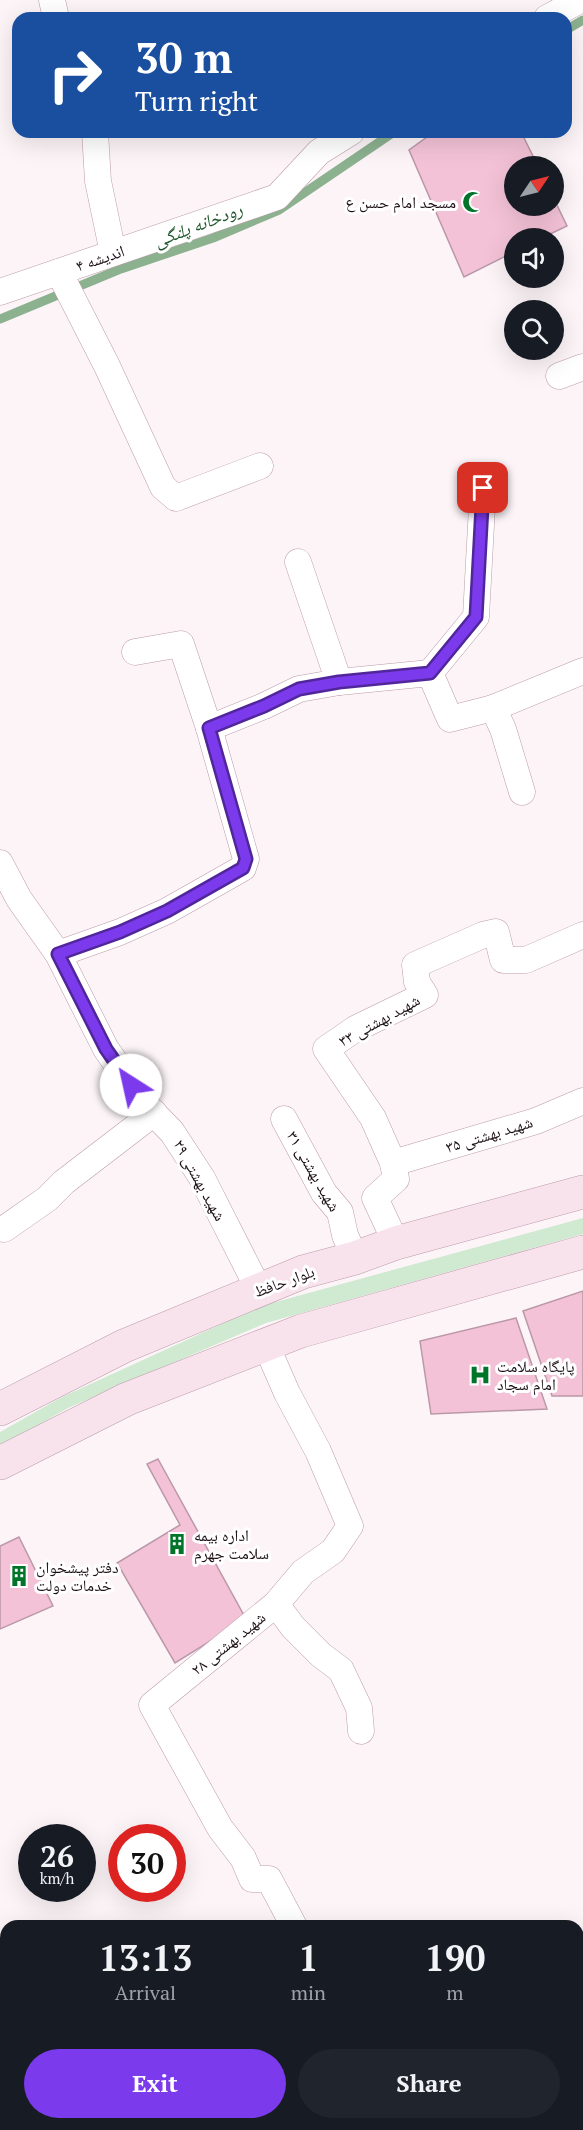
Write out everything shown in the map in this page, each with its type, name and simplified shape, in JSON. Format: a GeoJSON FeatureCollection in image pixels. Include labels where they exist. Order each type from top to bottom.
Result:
{"type":"FeatureCollection","features":[{"type":"Feature","properties":{"kind":"main road","name":"بلوار حافظ"},"geometry":{"type":"LineString","coordinates":[[0,1409],[124,1346],[303,1272],[356,1258],[396,1242],[583,1192]]}},
{"type":"Feature","properties":{"kind":"main road"},"geometry":{"type":"LineString","coordinates":[[0,1463],[127,1399],[301,1331],[583,1252]]}},
{"type":"Feature","properties":{"kind":"street"},"geometry":{"type":"LineString","coordinates":[[558,12],[580,0]]}},
{"type":"Feature","properties":{"kind":"street"},"geometry":{"type":"LineString","coordinates":[[95,138],[98,181],[113,253]]}},
{"type":"Feature","properties":{"kind":"street","name":"اندیشه ۴"},"geometry":{"type":"LineString","coordinates":[[0,292],[277,197],[319,152],[341,138]]}},
{"type":"Feature","properties":{"kind":"street"},"geometry":{"type":"LineString","coordinates":[[59,272],[107,366],[163,487],[176,498],[260,466]]}},
{"type":"Feature","properties":{"kind":"street"},"geometry":{"type":"LineString","coordinates":[[209,728],[299,689],[339,682],[430,673],[476,617],[483,488]]}},
{"type":"Feature","properties":{"kind":"street"},"geometry":{"type":"LineString","coordinates":[[298,562],[339,682]]}},
{"type":"Feature","properties":{"kind":"street"},"geometry":{"type":"LineString","coordinates":[[58,954],[120,932],[167,911],[243,868],[246,859],[209,728],[181,644],[135,652]]}},
{"type":"Feature","properties":{"kind":"street"},"geometry":{"type":"LineString","coordinates":[[430,673],[450,719],[493,708],[583,671]]}},
{"type":"Feature","properties":{"kind":"street"},"geometry":{"type":"LineString","coordinates":[[493,708],[503,729],[522,792]]}},
{"type":"Feature","properties":{"kind":"street","name":"شهید بهشتی ۲۹"},"geometry":{"type":"LineString","coordinates":[[0,863],[19,899],[58,954],[106,1049],[144,1103],[172,1132],[202,1178],[259,1290]]}},
{"type":"Feature","properties":{"kind":"street","name":"شهید بهشتی ۳۳"},"geometry":{"type":"LineString","coordinates":[[393,1163],[373,1118],[326,1049],[355,1029],[425,995],[417,982],[415,965],[483,935],[496,932],[503,960],[526,960],[583,936]]}},
{"type":"Feature","properties":{"kind":"street","name":"شهید بهشتی ۳۵"},"geometry":{"type":"LineString","coordinates":[[393,1163],[536,1121],[583,1101]]}},
{"type":"Feature","properties":{"kind":"street"},"geometry":{"type":"LineString","coordinates":[[4,1229],[47,1199],[64,1182],[154,1113]]}},
{"type":"Feature","properties":{"kind":"street","name":"شهید بهشتی ۳۱"},"geometry":{"type":"LineString","coordinates":[[284,1119],[324,1193],[340,1212],[345,1235],[356,1258]]}},
{"type":"Feature","properties":{"kind":"street"},"geometry":{"type":"LineString","coordinates":[[393,1163],[396,1179],[375,1198],[396,1242]]}},
{"type":"Feature","properties":{"kind":"street","name":"شهید بهشتی ۲۸"},"geometry":{"type":"LineString","coordinates":[[266,1345],[287,1393],[318,1451],[350,1526],[333,1551],[303,1572],[276,1604],[152,1706],[195,1779],[220,1828],[243,1858],[252,1879],[269,1879],[291,1920]]}},
{"type":"Feature","properties":{"kind":"street"},"geometry":{"type":"LineString","coordinates":[[276,1604],[293,1627],[340,1670],[359,1708],[361,1731]]}},
{"type":"Feature","properties":{"kind":"green space"},"geometry":{"type":"Polygon","coordinates":[[[583,1218],[583,1234],[266,1323],[68,1408],[0,1447],[0,1432],[62,1397],[261,1306],[583,1218]]]}},
{"type":"Feature","properties":{"kind":"building","name":"مسجد امام حسن ع"},"geometry":{"type":"Polygon","coordinates":[[[426,138],[524,138],[533,156],[504,156],[504,216],[562,216],[567,226],[563,228],[504,228],[504,257],[464,277],[409,150],[426,138]]]}},
{"type":"Feature","properties":{"kind":"building"},"geometry":{"type":"Polygon","coordinates":[[[583,1291],[583,1396],[552,1396],[523,1311],[583,1291]]]}},
{"type":"Feature","properties":{"kind":"building","name":"پایگاه سلامت امام سجاد"},"geometry":{"type":"Polygon","coordinates":[[[516,1318],[547,1409],[431,1414],[420,1341],[516,1318]]]}},
{"type":"Feature","properties":{"kind":"building","name":"اداره بیمه سلامت جهرم"},"geometry":{"type":"Polygon","coordinates":[[[158,1459],[246,1619],[175,1663],[117,1563],[180,1525],[147,1464],[158,1459]]]}},
{"type":"Feature","properties":{"kind":"building","name":"دفتر پیشخوان خدمات دولت"},"geometry":{"type":"Polygon","coordinates":[[[19,1537],[53,1606],[0,1629],[0,1546],[19,1537]]]}},
{"type":"Feature","properties":{"kind":"waterway","name":"رودخانه پلنگی"},"geometry":{"type":"LineString","coordinates":[[572,26],[583,20]]}},
{"type":"Feature","properties":{"kind":"waterway","name":"رودخانه پلنگی"},"geometry":{"type":"LineString","coordinates":[[0,319],[118,270],[213,238],[279,210],[385,138]]}},
{"type":"Feature","properties":{"kind":"place","name":"مسجد امام حسن ع"},"geometry":{"type":"Point","coordinates":[473,202]}},
{"type":"Feature","properties":{"kind":"place","name":"پایگاه سلامت امام سجاد"},"geometry":{"type":"Point","coordinates":[480,1375]}},
{"type":"Feature","properties":{"kind":"place","name":"اداره بیمه سلامت جهرم"},"geometry":{"type":"Point","coordinates":[177,1544]}},
{"type":"Feature","properties":{"kind":"place","name":"دفتر پیشخوان خدمات دولت"},"geometry":{"type":"Point","coordinates":[19,1576]}},
{"type":"Feature","properties":{"kind":"route"},"geometry":{"type":"LineString","coordinates":[[131,1085],[106,1049],[58,954],[120,932],[167,911],[243,868],[246,859],[209,728],[299,689],[339,682],[430,673],[476,617],[483,488]]}}]}
